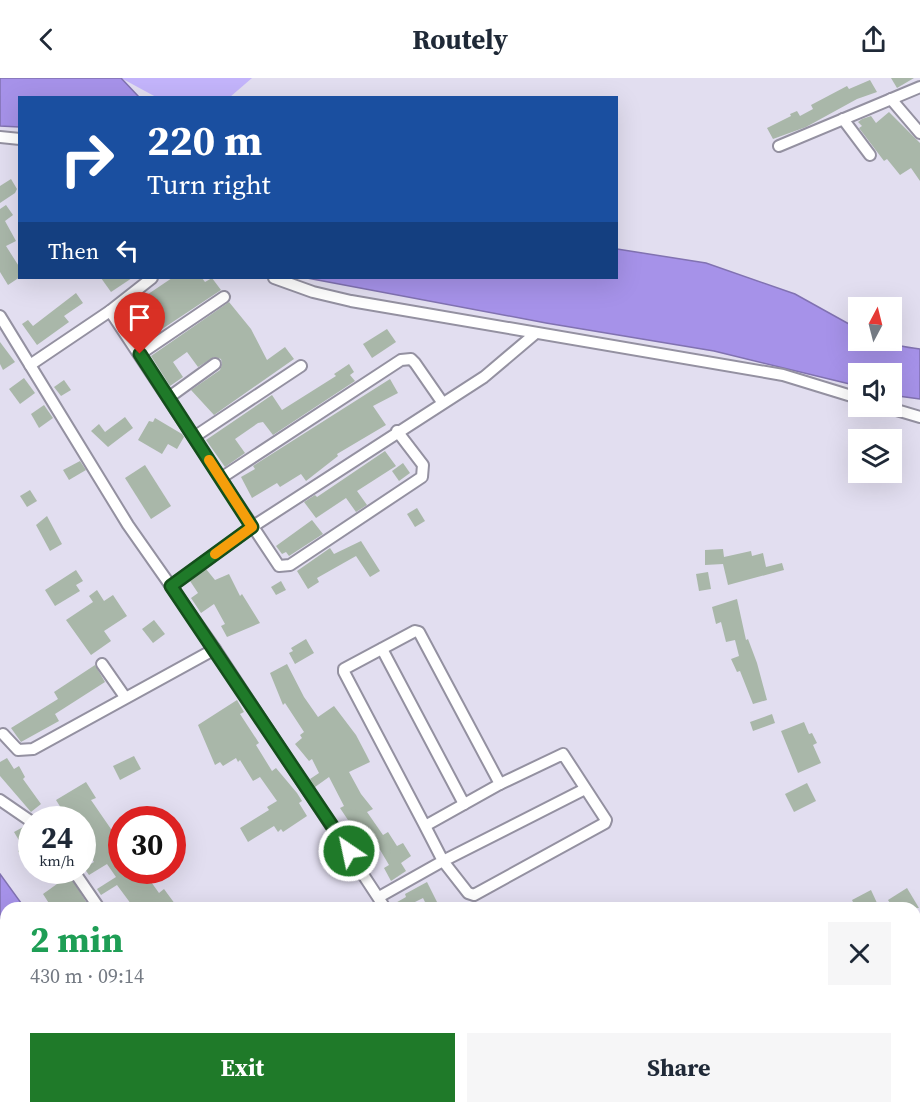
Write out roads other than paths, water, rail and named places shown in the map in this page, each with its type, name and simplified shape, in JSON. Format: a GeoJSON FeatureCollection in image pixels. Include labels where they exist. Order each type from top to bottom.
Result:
{"type":"FeatureCollection","features":[{"type":"Feature","properties":{"kind":"street"},"geometry":{"type":"LineString","coordinates":[[779,146],[920,87]]}},
{"type":"Feature","properties":{"kind":"street"},"geometry":{"type":"LineString","coordinates":[[891,99],[920,133]]}},
{"type":"Feature","properties":{"kind":"street"},"geometry":{"type":"LineString","coordinates":[[843,119],[870,155]]}},
{"type":"Feature","properties":{"kind":"street"},"geometry":{"type":"LineString","coordinates":[[0,137],[18,139]]}},
{"type":"Feature","properties":{"kind":"street"},"geometry":{"type":"LineString","coordinates":[[30,364],[110,311],[151,279]]}},
{"type":"Feature","properties":{"kind":"street"},"geometry":{"type":"LineString","coordinates":[[277,279],[313,292],[351,301],[783,375],[848,396]]}},
{"type":"Feature","properties":{"kind":"street"},"geometry":{"type":"LineString","coordinates":[[140,354],[224,297]]}},
{"type":"Feature","properties":{"kind":"street"},"geometry":{"type":"LineString","coordinates":[[110,311],[275,562],[284,567],[410,487],[424,473],[423,465],[397,431]]}},
{"type":"Feature","properties":{"kind":"street"},"geometry":{"type":"LineString","coordinates":[[2,322],[128,525],[215,649],[382,902]]}},
{"type":"Feature","properties":{"kind":"street"},"geometry":{"type":"LineString","coordinates":[[171,586],[252,527],[499,366],[536,333]]}},
{"type":"Feature","properties":{"kind":"street"},"geometry":{"type":"LineString","coordinates":[[221,478],[401,360],[411,359],[415,363],[442,402]]}},
{"type":"Feature","properties":{"kind":"street"},"geometry":{"type":"LineString","coordinates":[[168,398],[215,364]]}},
{"type":"Feature","properties":{"kind":"street"},"geometry":{"type":"LineString","coordinates":[[194,437],[301,366]]}},
{"type":"Feature","properties":{"kind":"street"},"geometry":{"type":"LineString","coordinates":[[902,412],[920,417]]}},
{"type":"Feature","properties":{"kind":"street"},"geometry":{"type":"LineString","coordinates":[[425,826],[560,754],[563,754],[605,823],[474,895],[468,893],[443,861],[344,669],[415,631],[419,632],[500,784]]}},
{"type":"Feature","properties":{"kind":"street"},"geometry":{"type":"LineString","coordinates":[[3,734],[18,750],[33,749],[215,649]]}},
{"type":"Feature","properties":{"kind":"street"},"geometry":{"type":"LineString","coordinates":[[382,649],[464,804]]}},
{"type":"Feature","properties":{"kind":"street"},"geometry":{"type":"LineString","coordinates":[[102,664],[125,697]]}},
{"type":"Feature","properties":{"kind":"street"},"geometry":{"type":"LineString","coordinates":[[379,897],[443,861],[585,789]]}},
{"type":"Feature","properties":{"kind":"street"},"geometry":{"type":"LineString","coordinates":[[0,800],[18,812]]}},
{"type":"Feature","properties":{"kind":"street"},"geometry":{"type":"LineString","coordinates":[[83,884],[95,902]]}}]}
